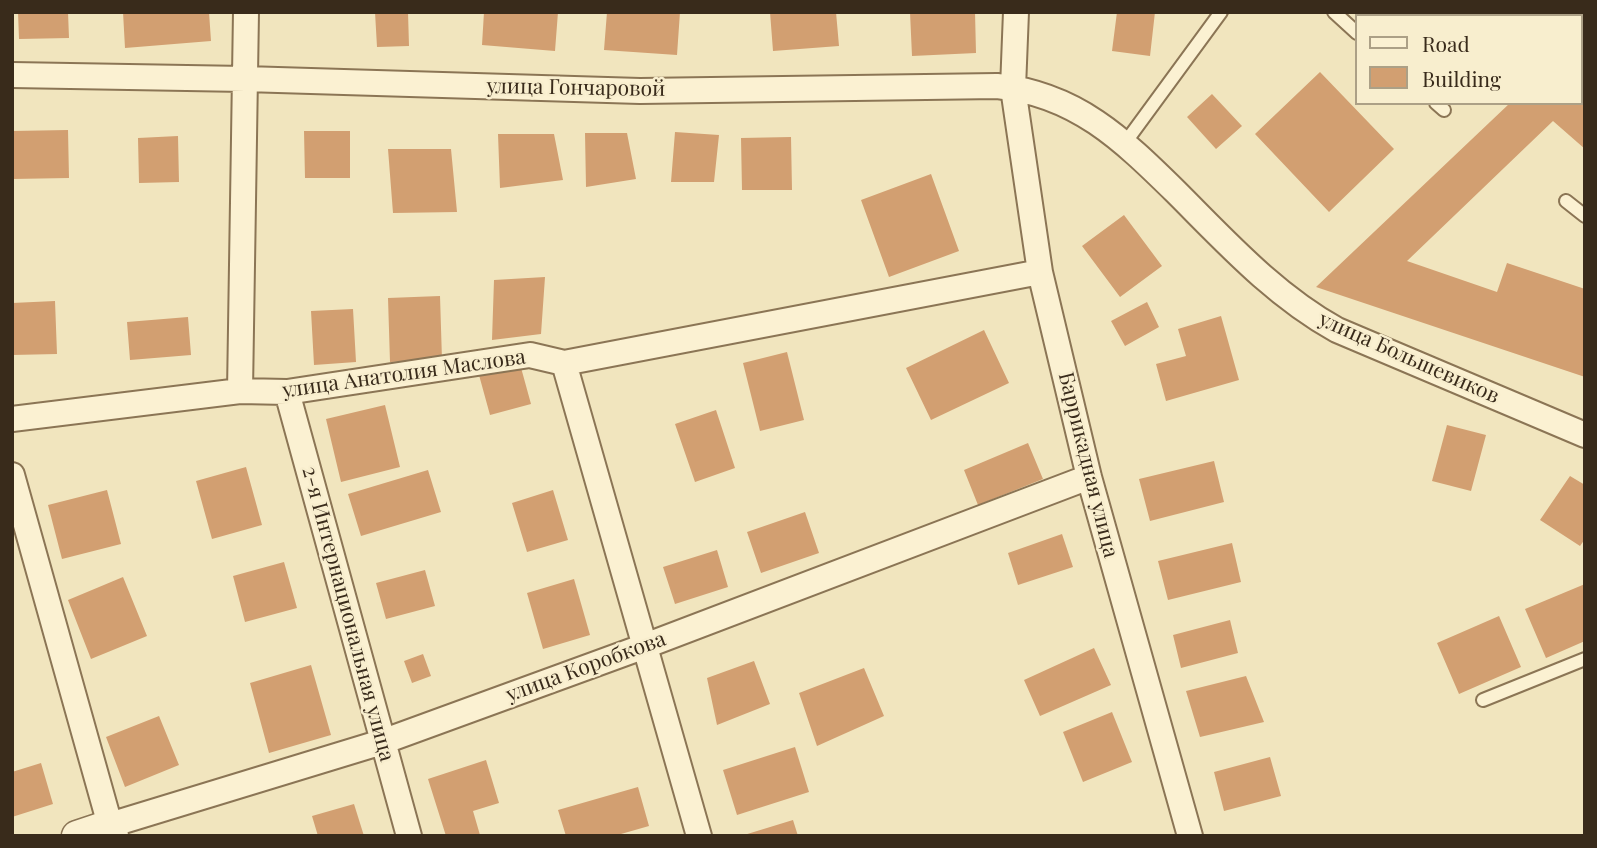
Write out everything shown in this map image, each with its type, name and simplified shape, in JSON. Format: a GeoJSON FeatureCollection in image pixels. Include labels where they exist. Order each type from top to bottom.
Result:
{"type":"FeatureCollection","features":[{"type":"Feature","properties":{"kind":"street"},"geometry":{"type":"LineString","coordinates":[[240,391],[246,12]]}},
{"type":"Feature","properties":{"kind":"street","name":"Баррикадная улица"},"geometry":{"type":"LineString","coordinates":[[1016,12],[1013,88],[1041,272],[1088,477],[1189,836]]}},
{"type":"Feature","properties":{"kind":"street","name":"улица Гончаровой"},"geometry":{"type":"LineString","coordinates":[[12,75],[640,91],[997,86],[1045,96],[1079,110],[1125,143]]}},
{"type":"Feature","properties":{"kind":"street","name":"улица Большевиков"},"geometry":{"type":"LineString","coordinates":[[1125,143],[1263,278],[1309,313],[1337,330],[1585,435]]}},
{"type":"Feature","properties":{"kind":"street","name":"улица Анатолия Маслова"},"geometry":{"type":"LineString","coordinates":[[12,419],[240,391],[287,392],[530,355],[564,363],[1041,272]]}},
{"type":"Feature","properties":{"kind":"street"},"geometry":{"type":"LineString","coordinates":[[564,363],[699,836]]}},
{"type":"Feature","properties":{"kind":"street","name":"2-я Интернациональная улица"},"geometry":{"type":"LineString","coordinates":[[287,392],[409,836]]}},
{"type":"Feature","properties":{"kind":"street"},"geometry":{"type":"LineString","coordinates":[[12,475],[112,830]]}},
{"type":"Feature","properties":{"kind":"street","name":"улица Коробкова"},"geometry":{"type":"LineString","coordinates":[[77,836],[112,830],[382,741],[645,646],[1088,477]]}},
{"type":"Feature","properties":{"kind":"lane"},"geometry":{"type":"LineString","coordinates":[[1125,143],[1221,12]]}},
{"type":"Feature","properties":{"kind":"lane"},"geometry":{"type":"LineString","coordinates":[[1334,12],[1356,32]]}},
{"type":"Feature","properties":{"kind":"lane"},"geometry":{"type":"LineString","coordinates":[[1566,201],[1585,216]]}},
{"type":"Feature","properties":{"kind":"lane"},"geometry":{"type":"LineString","coordinates":[[1483,700],[1585,659]]}},
{"type":"Feature","properties":{"kind":"building"},"geometry":{"type":"Polygon","coordinates":[[[18,12],[68,12],[69,38],[19,39],[18,12]]]}},
{"type":"Feature","properties":{"kind":"building"},"geometry":{"type":"Polygon","coordinates":[[[123,12],[209,12],[211,41],[125,48],[123,12]]]}},
{"type":"Feature","properties":{"kind":"building"},"geometry":{"type":"Polygon","coordinates":[[[375,12],[408,12],[409,46],[377,47],[375,12]]]}},
{"type":"Feature","properties":{"kind":"building"},"geometry":{"type":"Polygon","coordinates":[[[484,12],[558,12],[555,51],[482,45],[484,12]]]}},
{"type":"Feature","properties":{"kind":"building"},"geometry":{"type":"Polygon","coordinates":[[[607,12],[680,12],[677,55],[604,50],[607,12]]]}},
{"type":"Feature","properties":{"kind":"building"},"geometry":{"type":"Polygon","coordinates":[[[770,12],[836,12],[839,46],[773,51],[770,12]]]}},
{"type":"Feature","properties":{"kind":"building"},"geometry":{"type":"Polygon","coordinates":[[[910,12],[975,12],[976,53],[912,56],[910,12]]]}},
{"type":"Feature","properties":{"kind":"building"},"geometry":{"type":"Polygon","coordinates":[[[1117,12],[1155,12],[1150,56],[1112,51],[1117,12]]]}},
{"type":"Feature","properties":{"kind":"building"},"geometry":{"type":"Polygon","coordinates":[[[1360,12],[1476,12],[1474,14],[1360,12]]]}},
{"type":"Feature","properties":{"kind":"building"},"geometry":{"type":"Polygon","coordinates":[[[1585,22],[1585,149],[1553,121],[1407,261],[1497,292],[1507,263],[1585,289],[1585,377],[1316,287],[1508,105],[1583,105],[1585,22]]]}},
{"type":"Feature","properties":{"kind":"building"},"geometry":{"type":"Polygon","coordinates":[[[1320,72],[1394,149],[1329,212],[1255,134],[1320,72]]]}},
{"type":"Feature","properties":{"kind":"building"},"geometry":{"type":"Polygon","coordinates":[[[1212,94],[1242,126],[1216,149],[1187,117],[1212,94]]]}},
{"type":"Feature","properties":{"kind":"building"},"geometry":{"type":"Polygon","coordinates":[[[68,130],[69,178],[12,179],[12,131],[68,130]]]}},
{"type":"Feature","properties":{"kind":"building"},"geometry":{"type":"Polygon","coordinates":[[[304,131],[350,131],[350,178],[305,178],[304,131]]]}},
{"type":"Feature","properties":{"kind":"building"},"geometry":{"type":"Polygon","coordinates":[[[675,132],[719,135],[714,182],[671,182],[675,132]]]}},
{"type":"Feature","properties":{"kind":"building"},"geometry":{"type":"Polygon","coordinates":[[[585,133],[627,133],[636,179],[586,187],[585,133]]]}},
{"type":"Feature","properties":{"kind":"building"},"geometry":{"type":"Polygon","coordinates":[[[498,134],[554,134],[563,180],[500,188],[498,134]]]}},
{"type":"Feature","properties":{"kind":"building"},"geometry":{"type":"Polygon","coordinates":[[[178,136],[179,182],[139,183],[138,138],[178,136]]]}},
{"type":"Feature","properties":{"kind":"building"},"geometry":{"type":"Polygon","coordinates":[[[791,137],[792,190],[742,190],[741,138],[791,137]]]}},
{"type":"Feature","properties":{"kind":"building"},"geometry":{"type":"Polygon","coordinates":[[[388,149],[451,149],[457,212],[393,213],[388,149]]]}},
{"type":"Feature","properties":{"kind":"building"},"geometry":{"type":"Polygon","coordinates":[[[931,174],[959,251],[889,277],[861,200],[931,174]]]}},
{"type":"Feature","properties":{"kind":"building"},"geometry":{"type":"Polygon","coordinates":[[[1124,215],[1162,266],[1120,297],[1082,246],[1124,215]]]}},
{"type":"Feature","properties":{"kind":"building"},"geometry":{"type":"Polygon","coordinates":[[[545,277],[541,334],[492,340],[494,280],[545,277]]]}},
{"type":"Feature","properties":{"kind":"building"},"geometry":{"type":"Polygon","coordinates":[[[440,296],[442,360],[390,362],[388,298],[440,296]]]}},
{"type":"Feature","properties":{"kind":"building"},"geometry":{"type":"Polygon","coordinates":[[[55,301],[57,354],[12,355],[12,303],[55,301]]]}},
{"type":"Feature","properties":{"kind":"building"},"geometry":{"type":"Polygon","coordinates":[[[1147,302],[1159,327],[1125,346],[1111,321],[1147,302]]]}},
{"type":"Feature","properties":{"kind":"building"},"geometry":{"type":"Polygon","coordinates":[[[353,309],[356,362],[314,365],[311,311],[353,309]]]}},
{"type":"Feature","properties":{"kind":"building"},"geometry":{"type":"Polygon","coordinates":[[[1221,316],[1239,380],[1166,401],[1156,364],[1186,356],[1178,329],[1221,316]]]}},
{"type":"Feature","properties":{"kind":"building"},"geometry":{"type":"Polygon","coordinates":[[[188,317],[191,355],[130,360],[127,322],[188,317]]]}},
{"type":"Feature","properties":{"kind":"building"},"geometry":{"type":"Polygon","coordinates":[[[984,330],[1009,383],[931,420],[906,368],[984,330]]]}},
{"type":"Feature","properties":{"kind":"building"},"geometry":{"type":"Polygon","coordinates":[[[787,352],[804,420],[760,431],[743,363],[787,352]]]}},
{"type":"Feature","properties":{"kind":"building"},"geometry":{"type":"Polygon","coordinates":[[[520,364],[531,404],[490,415],[479,375],[520,364]]]}},
{"type":"Feature","properties":{"kind":"building"},"geometry":{"type":"Polygon","coordinates":[[[385,405],[400,467],[341,482],[326,419],[385,405]]]}},
{"type":"Feature","properties":{"kind":"building"},"geometry":{"type":"Polygon","coordinates":[[[716,410],[735,468],[695,482],[675,424],[716,410]]]}},
{"type":"Feature","properties":{"kind":"building"},"geometry":{"type":"Polygon","coordinates":[[[1447,425],[1486,435],[1471,491],[1432,481],[1447,425]]]}},
{"type":"Feature","properties":{"kind":"building"},"geometry":{"type":"Polygon","coordinates":[[[1028,443],[1043,479],[978,505],[964,470],[1028,443]]]}},
{"type":"Feature","properties":{"kind":"building"},"geometry":{"type":"Polygon","coordinates":[[[1214,461],[1224,502],[1150,521],[1139,479],[1214,461]]]}},
{"type":"Feature","properties":{"kind":"building"},"geometry":{"type":"Polygon","coordinates":[[[246,467],[262,525],[212,539],[196,481],[246,467]]]}},
{"type":"Feature","properties":{"kind":"building"},"geometry":{"type":"Polygon","coordinates":[[[428,470],[441,512],[361,536],[348,494],[428,470]]]}},
{"type":"Feature","properties":{"kind":"building"},"geometry":{"type":"Polygon","coordinates":[[[1570,476],[1585,485],[1585,539],[1580,546],[1540,520],[1570,476]]]}},
{"type":"Feature","properties":{"kind":"building"},"geometry":{"type":"Polygon","coordinates":[[[107,490],[121,544],[62,559],[48,505],[107,490]]]}},
{"type":"Feature","properties":{"kind":"building"},"geometry":{"type":"Polygon","coordinates":[[[553,490],[568,540],[527,552],[512,503],[553,490]]]}},
{"type":"Feature","properties":{"kind":"building"},"geometry":{"type":"Polygon","coordinates":[[[805,512],[819,553],[761,573],[747,532],[805,512]]]}},
{"type":"Feature","properties":{"kind":"building"},"geometry":{"type":"Polygon","coordinates":[[[1062,534],[1073,567],[1018,585],[1008,553],[1062,534]]]}},
{"type":"Feature","properties":{"kind":"building"},"geometry":{"type":"Polygon","coordinates":[[[1232,543],[1241,582],[1168,600],[1158,561],[1232,543]]]}},
{"type":"Feature","properties":{"kind":"building"},"geometry":{"type":"Polygon","coordinates":[[[717,550],[728,587],[675,604],[663,567],[717,550]]]}},
{"type":"Feature","properties":{"kind":"building"},"geometry":{"type":"Polygon","coordinates":[[[284,562],[297,608],[245,622],[233,576],[284,562]]]}},
{"type":"Feature","properties":{"kind":"building"},"geometry":{"type":"Polygon","coordinates":[[[425,570],[435,606],[386,619],[376,583],[425,570]]]}},
{"type":"Feature","properties":{"kind":"building"},"geometry":{"type":"Polygon","coordinates":[[[123,577],[147,636],[91,659],[68,600],[123,577]]]}},
{"type":"Feature","properties":{"kind":"building"},"geometry":{"type":"Polygon","coordinates":[[[574,579],[590,635],[543,649],[527,593],[574,579]]]}},
{"type":"Feature","properties":{"kind":"building"},"geometry":{"type":"Polygon","coordinates":[[[1585,584],[1585,641],[1546,658],[1525,609],[1585,584]]]}},
{"type":"Feature","properties":{"kind":"building"},"geometry":{"type":"Polygon","coordinates":[[[1499,616],[1521,667],[1459,694],[1437,643],[1499,616]]]}},
{"type":"Feature","properties":{"kind":"building"},"geometry":{"type":"Polygon","coordinates":[[[1230,620],[1238,653],[1181,668],[1173,635],[1230,620]]]}},
{"type":"Feature","properties":{"kind":"building"},"geometry":{"type":"Polygon","coordinates":[[[1094,648],[1111,685],[1040,716],[1024,680],[1094,648]]]}},
{"type":"Feature","properties":{"kind":"building"},"geometry":{"type":"Polygon","coordinates":[[[423,654],[431,676],[412,683],[404,661],[423,654]]]}},
{"type":"Feature","properties":{"kind":"building"},"geometry":{"type":"Polygon","coordinates":[[[754,661],[770,704],[717,725],[707,678],[754,661]]]}},
{"type":"Feature","properties":{"kind":"building"},"geometry":{"type":"Polygon","coordinates":[[[311,665],[331,735],[269,753],[250,683],[311,665]]]}},
{"type":"Feature","properties":{"kind":"building"},"geometry":{"type":"Polygon","coordinates":[[[864,668],[884,716],[817,746],[799,693],[864,668]]]}},
{"type":"Feature","properties":{"kind":"building"},"geometry":{"type":"Polygon","coordinates":[[[1246,676],[1264,722],[1200,737],[1186,691],[1246,676]]]}},
{"type":"Feature","properties":{"kind":"building"},"geometry":{"type":"Polygon","coordinates":[[[1112,712],[1132,762],[1083,782],[1063,732],[1112,712]]]}},
{"type":"Feature","properties":{"kind":"building"},"geometry":{"type":"Polygon","coordinates":[[[159,716],[179,765],[125,787],[106,737],[159,716]]]}},
{"type":"Feature","properties":{"kind":"building"},"geometry":{"type":"Polygon","coordinates":[[[795,747],[809,792],[737,815],[723,770],[795,747]]]}},
{"type":"Feature","properties":{"kind":"building"},"geometry":{"type":"Polygon","coordinates":[[[1270,757],[1281,796],[1224,811],[1214,772],[1270,757]]]}},
{"type":"Feature","properties":{"kind":"building"},"geometry":{"type":"Polygon","coordinates":[[[486,760],[499,803],[473,811],[480,835],[446,836],[428,779],[486,760]]]}},
{"type":"Feature","properties":{"kind":"building"},"geometry":{"type":"Polygon","coordinates":[[[41,763],[53,804],[12,817],[12,772],[41,763]]]}},
{"type":"Feature","properties":{"kind":"building"},"geometry":{"type":"Polygon","coordinates":[[[638,787],[649,826],[614,836],[566,836],[558,810],[638,787]]]}},
{"type":"Feature","properties":{"kind":"building"},"geometry":{"type":"Polygon","coordinates":[[[354,804],[364,836],[318,836],[312,816],[354,804]]]}},
{"type":"Feature","properties":{"kind":"building"},"geometry":{"type":"Polygon","coordinates":[[[793,820],[798,836],[744,836],[744,835],[793,820]]]}}]}
